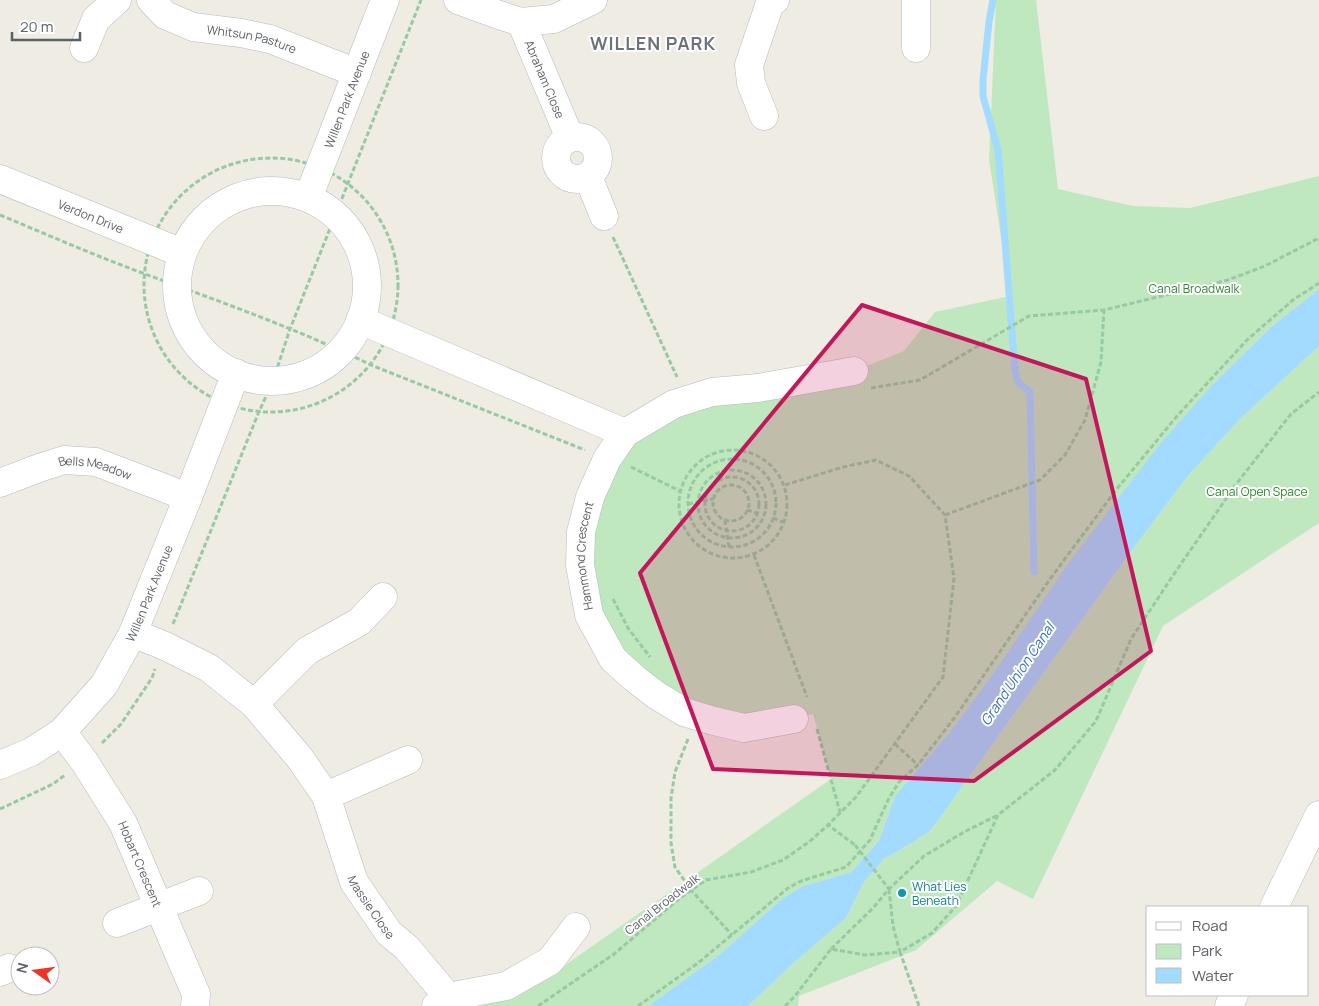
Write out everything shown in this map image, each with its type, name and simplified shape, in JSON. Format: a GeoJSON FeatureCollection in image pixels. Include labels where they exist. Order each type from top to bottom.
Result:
{"type":"FeatureCollection","features":[{"type":"Feature","properties":{"kind":"street"},"geometry":{"type":"LineString","coordinates":[[84,48],[96,18],[117,0]]}},
{"type":"Feature","properties":{"kind":"street","name":"Whitsun Pasture"},"geometry":{"type":"LineString","coordinates":[[151,0],[165,15],[193,27],[270,39],[356,73]]}},
{"type":"Feature","properties":{"kind":"street","name":"Willen Park Avenue"},"geometry":{"type":"LineString","coordinates":[[308,198],[386,0]]}},
{"type":"Feature","properties":{"kind":"street","name":"Abraham Close"},"geometry":{"type":"LineString","coordinates":[[458,0],[521,22],[554,18],[594,0]]}},
{"type":"Feature","properties":{"kind":"street"},"geometry":{"type":"LineString","coordinates":[[916,0],[916,48]]}},
{"type":"Feature","properties":{"kind":"street"},"geometry":{"type":"LineString","coordinates":[[764,116],[751,83],[749,65],[769,1]]}},
{"type":"Feature","properties":{"kind":"street","name":"Abraham Close"},"geometry":{"type":"LineString","coordinates":[[521,22],[570,138],[559,146],[556,160],[558,167],[568,177],[574,179],[588,176],[604,216]]}},
{"type":"Feature","properties":{"kind":"street","name":"Verdon Drive"},"geometry":{"type":"LineString","coordinates":[[0,179],[182,253]]}},
{"type":"Feature","properties":{"kind":"street"},"geometry":{"type":"LineString","coordinates":[[264,191],[294,193],[308,198],[319,203],[338,217],[350,232],[359,249],[365,267],[367,286],[360,320],[351,338],[341,351],[330,361],[312,371],[293,378],[273,381],[251,378],[236,373],[222,367],[207,355],[194,340],[185,324],[179,305],[177,286],[182,253],[199,225],[210,214],[235,198],[249,193],[264,191]]}},
{"type":"Feature","properties":{"kind":"street"},"geometry":{"type":"LineString","coordinates":[[360,320],[625,432]]}},
{"type":"Feature","properties":{"kind":"street","name":"Willen Park Avenue"},"geometry":{"type":"LineString","coordinates":[[0,765],[31,752],[62,732],[104,685],[133,633],[236,373]]}},
{"type":"Feature","properties":{"kind":"street","name":"Hammond Crescent"},"geometry":{"type":"LineString","coordinates":[[807,716],[744,728],[684,712],[656,695],[634,678],[613,659],[589,615],[580,565],[581,532],[590,497],[607,459],[625,432],[674,404],[712,392],[858,381]]}},
{"type":"Feature","properties":{"kind":"street","name":"Bells Meadow"},"geometry":{"type":"LineString","coordinates":[[0,483],[64,460],[96,462],[188,497]]}},
{"type":"Feature","properties":{"kind":"street"},"geometry":{"type":"LineString","coordinates":[[254,704],[307,651],[359,622],[383,597]]}},
{"type":"Feature","properties":{"kind":"street","name":"Massie Close"},"geometry":{"type":"LineString","coordinates":[[133,633],[165,646],[209,668],[254,704],[299,757],[326,796],[354,882],[389,933],[407,948],[442,1002],[506,986],[550,961],[576,927]]}},
{"type":"Feature","properties":{"kind":"street","name":"Hobart Crescent"},"geometry":{"type":"LineString","coordinates":[[62,732],[84,761],[123,823],[196,994],[195,1006]]}},
{"type":"Feature","properties":{"kind":"street"},"geometry":{"type":"LineString","coordinates":[[326,796],[408,760]]}},
{"type":"Feature","properties":{"kind":"street"},"geometry":{"type":"LineString","coordinates":[[1274,906],[1319,815]]}},
{"type":"Feature","properties":{"kind":"street"},"geometry":{"type":"LineString","coordinates":[[117,923],[199,891]]}},
{"type":"Feature","properties":{"kind":"path"},"geometry":{"type":"LineString","coordinates":[[270,156],[294,158],[320,167],[349,182],[366,198],[379,218],[390,243],[397,272],[395,310],[389,332],[371,365],[349,387],[322,401],[292,409],[258,414],[224,406],[205,397],[172,368],[147,318],[143,273],[152,241],[168,213],[183,194],[202,179],[223,167],[246,159],[270,156]]}},
{"type":"Feature","properties":{"kind":"path"},"geometry":{"type":"LineString","coordinates":[[0,215],[341,351],[371,365],[607,459],[622,463],[680,491]]}},
{"type":"Feature","properties":{"kind":"path"},"geometry":{"type":"LineString","coordinates":[[604,216],[687,400]]}},
{"type":"Feature","properties":{"kind":"path"},"geometry":{"type":"LineString","coordinates":[[858,381],[920,380],[1029,316],[1104,310],[1228,280],[1265,266],[1319,238]]}},
{"type":"Feature","properties":{"kind":"path"},"geometry":{"type":"LineString","coordinates":[[638,1006],[698,963],[788,888],[801,881],[846,867],[870,840],[888,800],[899,782],[918,765],[984,676],[1050,579],[1116,490],[1177,416],[1247,340],[1293,300],[1319,283]]}},
{"type":"Feature","properties":{"kind":"path"},"geometry":{"type":"LineString","coordinates":[[785,484],[843,467],[876,460],[909,476],[945,515],[1040,480],[1065,455],[1084,420],[1100,362],[1104,310]]}},
{"type":"Feature","properties":{"kind":"path"},"geometry":{"type":"LineString","coordinates":[[785,1006],[795,996],[831,949],[924,856],[964,832],[998,815],[1055,770],[1096,721],[1131,639],[1237,483],[1291,414],[1319,392]]}},
{"type":"Feature","properties":{"kind":"path"},"geometry":{"type":"LineString","coordinates":[[731,449],[751,453],[770,464],[785,484],[787,503],[784,522],[771,544],[754,555],[736,559],[713,555],[695,544],[684,529],[678,507],[680,491],[695,465],[710,454],[731,449]]}},
{"type":"Feature","properties":{"kind":"path"},"geometry":{"type":"LineString","coordinates":[[728,459],[743,461],[757,467],[768,478],[774,491],[776,506],[773,518],[763,534],[751,542],[737,547],[729,547],[710,541],[700,533],[692,522],[688,504],[689,494],[694,482],[702,471],[713,463],[728,459]]}},
{"type":"Feature","properties":{"kind":"path"},"geometry":{"type":"LineString","coordinates":[[695,465],[702,471]]}},
{"type":"Feature","properties":{"kind":"path"},"geometry":{"type":"LineString","coordinates":[[732,469],[743,471],[753,476],[761,484],[766,494],[767,505],[759,526],[750,533],[740,537],[728,538],[717,535],[708,528],[701,518],[698,507],[699,502],[703,485],[711,476],[721,471],[732,469]]}},
{"type":"Feature","properties":{"kind":"path"},"geometry":{"type":"LineString","coordinates":[[729,477],[747,481],[758,495],[759,504],[757,513],[745,527],[727,530],[713,522],[708,515],[706,502],[709,491],[714,484],[721,479],[729,477]]}},
{"type":"Feature","properties":{"kind":"path"},"geometry":{"type":"LineString","coordinates":[[736,486],[745,493],[749,504],[747,510],[739,519],[734,521],[725,520],[715,511],[713,499],[715,494],[719,490],[736,486]]}},
{"type":"Feature","properties":{"kind":"path"},"geometry":{"type":"LineString","coordinates":[[688,504],[706,502],[713,499]]}},
{"type":"Feature","properties":{"kind":"path"},"geometry":{"type":"LineString","coordinates":[[747,510],[757,513]]}},
{"type":"Feature","properties":{"kind":"path","name":"Canal Broadwalk"},"geometry":{"type":"LineString","coordinates":[[538,1006],[614,954],[691,890],[706,880],[751,872],[783,860],[809,842],[856,797],[943,677],[954,578],[945,515]]}},
{"type":"Feature","properties":{"kind":"path"},"geometry":{"type":"LineString","coordinates":[[773,518],[784,522]]}},
{"type":"Feature","properties":{"kind":"path"},"geometry":{"type":"LineString","coordinates":[[725,520],[729,547]]}},
{"type":"Feature","properties":{"kind":"path"},"geometry":{"type":"LineString","coordinates":[[754,555],[840,813]]}},
{"type":"Feature","properties":{"kind":"path"},"geometry":{"type":"LineString","coordinates":[[611,592],[628,628],[655,661]]}},
{"type":"Feature","properties":{"kind":"path"},"geometry":{"type":"LineString","coordinates":[[695,716],[686,746],[675,772],[671,798],[671,843],[675,867],[691,890],[732,935]]}},
{"type":"Feature","properties":{"kind":"path"},"geometry":{"type":"LineString","coordinates":[[894,744],[918,765]]}},
{"type":"Feature","properties":{"kind":"path"},"geometry":{"type":"LineString","coordinates":[[831,949],[865,955],[900,952],[932,933],[956,906],[998,815]]}},
{"type":"Feature","properties":{"kind":"path"},"geometry":{"type":"LineString","coordinates":[[828,825],[855,845],[889,889],[893,926],[919,1006]]}},
{"type":"Feature","properties":{"kind":"highlighted area"},"geometry":{"type":"Polygon","coordinates":[[[862,305],[1086,379],[1151,651],[974,781],[713,769],[640,573],[862,305]]]}},
{"type":"Feature","properties":{"kind":"green space"},"geometry":{"type":"Polygon","coordinates":[[[996,0],[1036,0],[1058,189],[1133,206],[1190,208],[1319,176],[1319,289],[1271,327],[1213,384],[950,732],[895,796],[879,841],[851,872],[801,887],[782,899],[719,955],[648,1006],[436,1006],[561,968],[831,779],[813,714],[744,728],[634,678],[580,565],[607,459],[674,404],[854,371],[904,351],[935,312],[1010,296],[989,159],[996,0]]]}},
{"type":"Feature","properties":{"kind":"green space","name":"Canal Open Space"},"geometry":{"type":"Polygon","coordinates":[[[1319,346],[1319,523],[1163,626],[1033,899],[997,881],[916,950],[799,996],[798,1006],[748,1006],[789,967],[846,918],[864,882],[884,859],[931,830],[1124,561],[1186,478],[1240,419],[1319,346]]]}},
{"type":"Feature","properties":{"kind":"water","name":"Grand Union Canal"},"geometry":{"type":"Polygon","coordinates":[[[1319,289],[1319,346],[1240,419],[1186,478],[1124,561],[931,830],[884,859],[864,882],[846,918],[789,967],[748,1006],[648,1006],[719,955],[782,899],[801,887],[851,872],[879,841],[895,796],[950,732],[995,671],[1070,561],[1160,444],[1213,384],[1271,327],[1319,289]]]}},
{"type":"Feature","properties":{"kind":"waterway"},"geometry":{"type":"LineString","coordinates":[[993,0],[989,22],[983,96],[998,150],[1015,371],[1018,382],[1030,392],[1034,572]]}},
{"type":"Feature","properties":{"kind":"place","name":"What Lies Beneath"},"geometry":{"type":"Point","coordinates":[902,893]}},
{"type":"Feature","properties":{"kind":"district","name":"WILLEN PARK"},"geometry":{"type":"Point","coordinates":[653,43]}}]}
